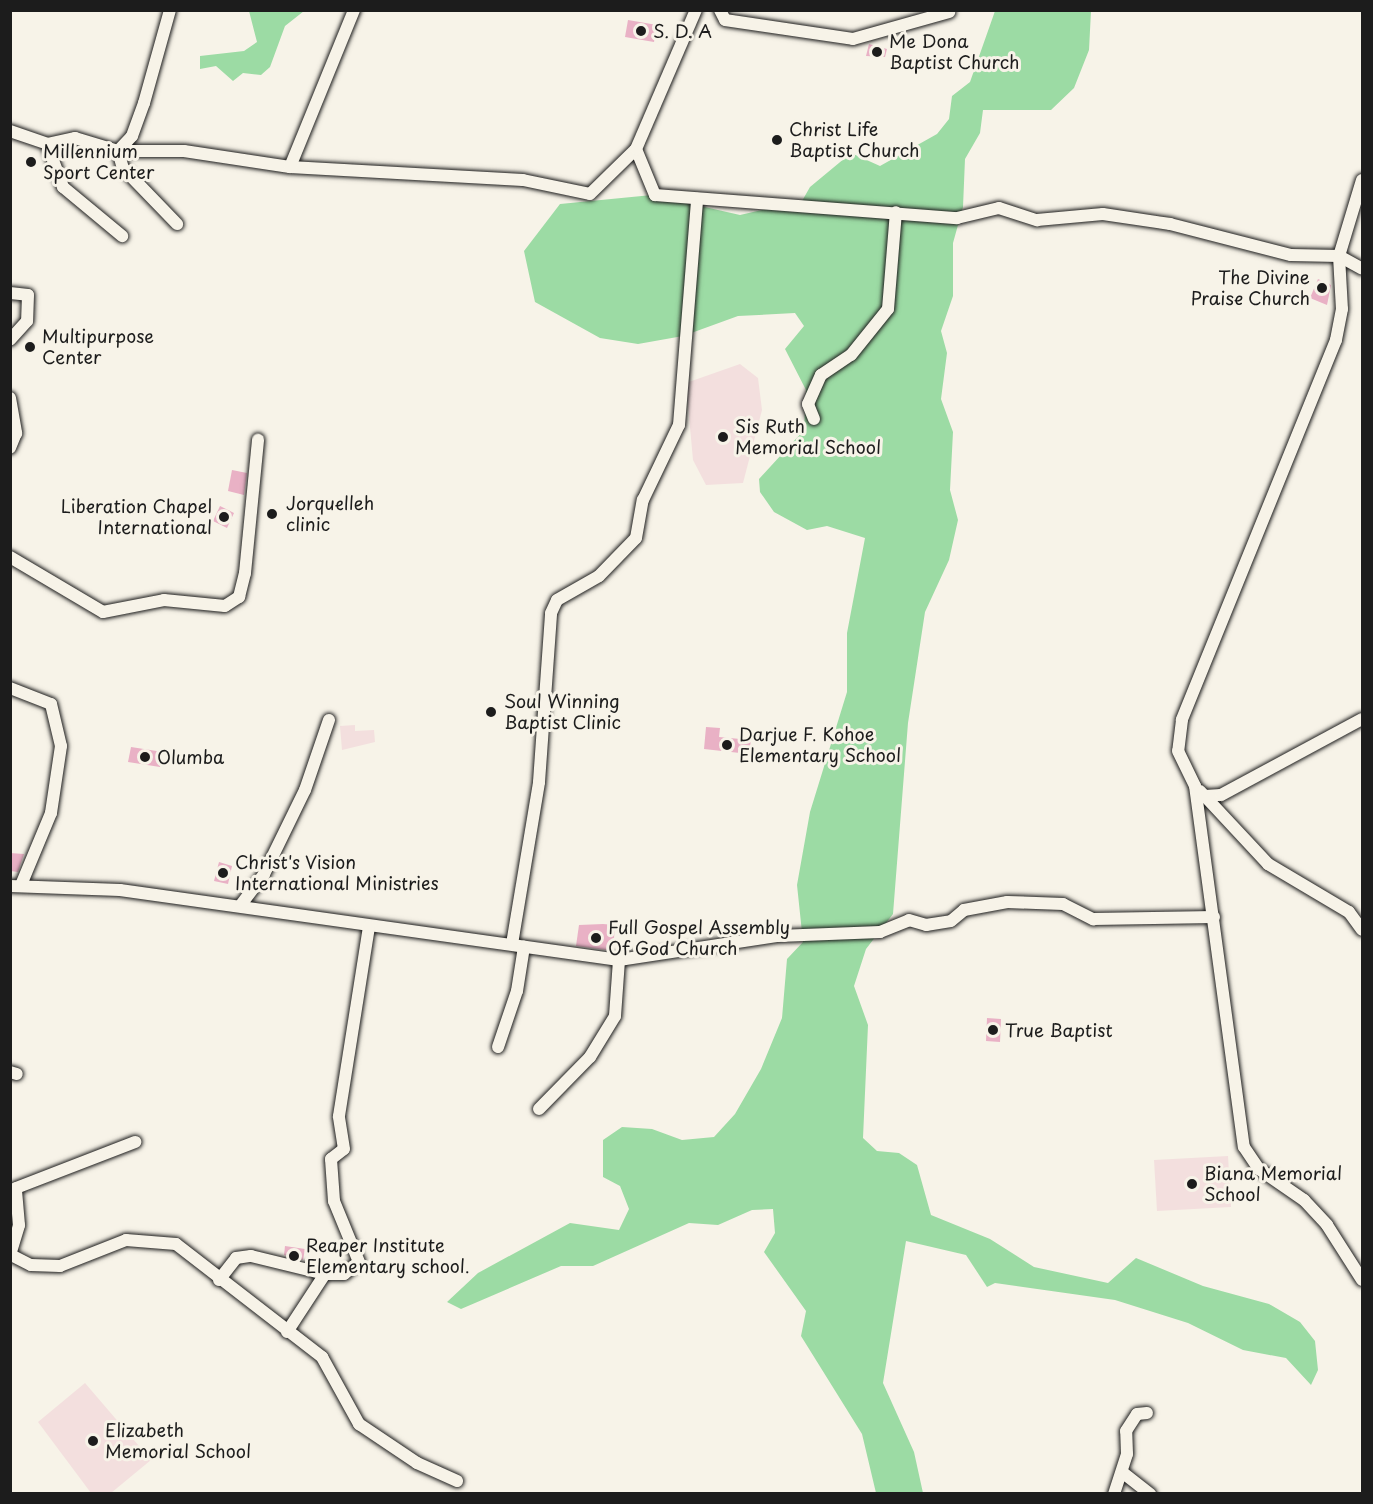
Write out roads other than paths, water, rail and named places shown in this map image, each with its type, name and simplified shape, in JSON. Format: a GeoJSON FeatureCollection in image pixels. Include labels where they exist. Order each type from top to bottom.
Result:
{"type":"FeatureCollection","features":[{"type":"Feature","properties":{"kind":"street"},"geometry":{"type":"LineString","coordinates":[[118,151],[132,136],[144,103],[170,10]]}},
{"type":"Feature","properties":{"kind":"street"},"geometry":{"type":"LineString","coordinates":[[290,167],[354,10]]}},
{"type":"Feature","properties":{"kind":"street"},"geometry":{"type":"LineString","coordinates":[[10,131],[47,144],[75,138],[118,151],[184,151],[290,167],[523,180],[590,194],[636,149],[696,10]]}},
{"type":"Feature","properties":{"kind":"street"},"geometry":{"type":"LineString","coordinates":[[720,10],[725,20],[853,39],[949,12]]}},
{"type":"Feature","properties":{"kind":"street"},"geometry":{"type":"LineString","coordinates":[[47,144],[63,187],[122,236]]}},
{"type":"Feature","properties":{"kind":"street"},"geometry":{"type":"LineString","coordinates":[[636,149],[655,195],[897,212],[957,219],[999,208],[1037,220],[1103,214],[1170,224],[1291,255],[1339,256],[1362,269]]}},
{"type":"Feature","properties":{"kind":"street"},"geometry":{"type":"LineString","coordinates":[[118,151],[123,168],[177,224]]}},
{"type":"Feature","properties":{"kind":"street"},"geometry":{"type":"LineString","coordinates":[[1362,180],[1339,256],[1342,309],[1336,340],[1182,720],[1178,751],[1195,786],[1244,1147],[1259,1169],[1304,1200],[1327,1225],[1362,1280]]}},
{"type":"Feature","properties":{"kind":"street"},"geometry":{"type":"LineString","coordinates":[[498,1047],[517,991],[518,946],[539,782],[551,613],[557,600],[599,576],[636,538],[643,500],[679,425],[697,199]]}},
{"type":"Feature","properties":{"kind":"street"},"geometry":{"type":"LineString","coordinates":[[814,419],[808,404],[816,382],[851,356],[888,309],[897,212]]}},
{"type":"Feature","properties":{"kind":"street"},"geometry":{"type":"LineString","coordinates":[[10,293],[28,295],[27,321],[10,340]]}},
{"type":"Feature","properties":{"kind":"street"},"geometry":{"type":"LineString","coordinates":[[10,398],[16,433],[10,448]]}},
{"type":"Feature","properties":{"kind":"street"},"geometry":{"type":"LineString","coordinates":[[10,557],[103,612],[164,600],[225,606],[239,597],[245,573],[258,440]]}},
{"type":"Feature","properties":{"kind":"street"},"geometry":{"type":"LineString","coordinates":[[10,688],[51,704],[62,746],[51,813],[16,885],[120,890],[619,960],[778,936],[880,932],[909,920],[943,923],[964,910],[1007,902],[1063,903],[1094,919],[1214,917]]}},
{"type":"Feature","properties":{"kind":"street"},"geometry":{"type":"LineString","coordinates":[[1195,786],[1205,796],[1221,795],[1362,719]]}},
{"type":"Feature","properties":{"kind":"street"},"geometry":{"type":"LineString","coordinates":[[240,906],[264,874],[305,790],[328,720]]}},
{"type":"Feature","properties":{"kind":"street"},"geometry":{"type":"LineString","coordinates":[[1205,796],[1204,802],[1268,864],[1349,912],[1362,930]]}},
{"type":"Feature","properties":{"kind":"street"},"geometry":{"type":"LineString","coordinates":[[219,1280],[236,1258],[251,1256],[325,1274],[344,1274],[359,1262],[334,1201],[331,1159],[344,1149],[339,1116],[369,926]]}},
{"type":"Feature","properties":{"kind":"street"},"geometry":{"type":"LineString","coordinates":[[539,1109],[590,1057],[615,1016],[619,960]]}},
{"type":"Feature","properties":{"kind":"street"},"geometry":{"type":"LineString","coordinates":[[135,1142],[16,1188],[19,1225],[11,1255],[31,1265],[60,1266],[109,1244],[151,1241],[176,1244],[335,1372],[359,1424],[417,1463],[457,1481]]}},
{"type":"Feature","properties":{"kind":"street"},"geometry":{"type":"LineString","coordinates":[[287,1332],[325,1274]]}},
{"type":"Feature","properties":{"kind":"street"},"geometry":{"type":"LineString","coordinates":[[1114,1494],[1122,1472],[1126,1431],[1137,1414],[1147,1413]]}},
{"type":"Feature","properties":{"kind":"street"},"geometry":{"type":"LineString","coordinates":[[1122,1472],[1150,1494]]}},
{"type":"Feature","properties":{"kind":"place","name":"S. D. A"},"geometry":{"type":"Point","coordinates":[641,31]}},
{"type":"Feature","properties":{"kind":"place","name":"Me Dona Baptist Church"},"geometry":{"type":"Point","coordinates":[877,52]}},
{"type":"Feature","properties":{"kind":"place","name":"Christ Life Baptist Church"},"geometry":{"type":"Point","coordinates":[777,140]}},
{"type":"Feature","properties":{"kind":"place","name":"Millennium Sport Center"},"geometry":{"type":"Point","coordinates":[31,162]}},
{"type":"Feature","properties":{"kind":"place","name":"The Divine Praise Church"},"geometry":{"type":"Point","coordinates":[1322,288]}},
{"type":"Feature","properties":{"kind":"place","name":"Multipurpose Center"},"geometry":{"type":"Point","coordinates":[30,347]}},
{"type":"Feature","properties":{"kind":"place","name":"Sis Ruth Memorial School"},"geometry":{"type":"Point","coordinates":[723,437]}},
{"type":"Feature","properties":{"kind":"place","name":"Jorquelleh clinic"},"geometry":{"type":"Point","coordinates":[272,514]}},
{"type":"Feature","properties":{"kind":"place","name":"Liberation Chapel International"},"geometry":{"type":"Point","coordinates":[224,517]}},
{"type":"Feature","properties":{"kind":"place","name":"Soul Winning Baptist Clinic"},"geometry":{"type":"Point","coordinates":[491,712]}},
{"type":"Feature","properties":{"kind":"place","name":"Darjue F. Kohoe Elementary School"},"geometry":{"type":"Point","coordinates":[727,745]}},
{"type":"Feature","properties":{"kind":"place","name":"Olumba"},"geometry":{"type":"Point","coordinates":[145,757]}},
{"type":"Feature","properties":{"kind":"place","name":"Christ's Vision International Ministries"},"geometry":{"type":"Point","coordinates":[223,873]}},
{"type":"Feature","properties":{"kind":"place","name":"Full Gospel Assembly Of God Church"},"geometry":{"type":"Point","coordinates":[596,938]}},
{"type":"Feature","properties":{"kind":"place","name":"True Baptist"},"geometry":{"type":"Point","coordinates":[993,1030]}},
{"type":"Feature","properties":{"kind":"place","name":"Biana Memorial School"},"geometry":{"type":"Point","coordinates":[1192,1184]}},
{"type":"Feature","properties":{"kind":"place","name":"Reaper Institute Elementary school."},"geometry":{"type":"Point","coordinates":[294,1256]}},
{"type":"Feature","properties":{"kind":"place","name":"Elizabeth Memorial School"},"geometry":{"type":"Point","coordinates":[93,1441]}}]}
